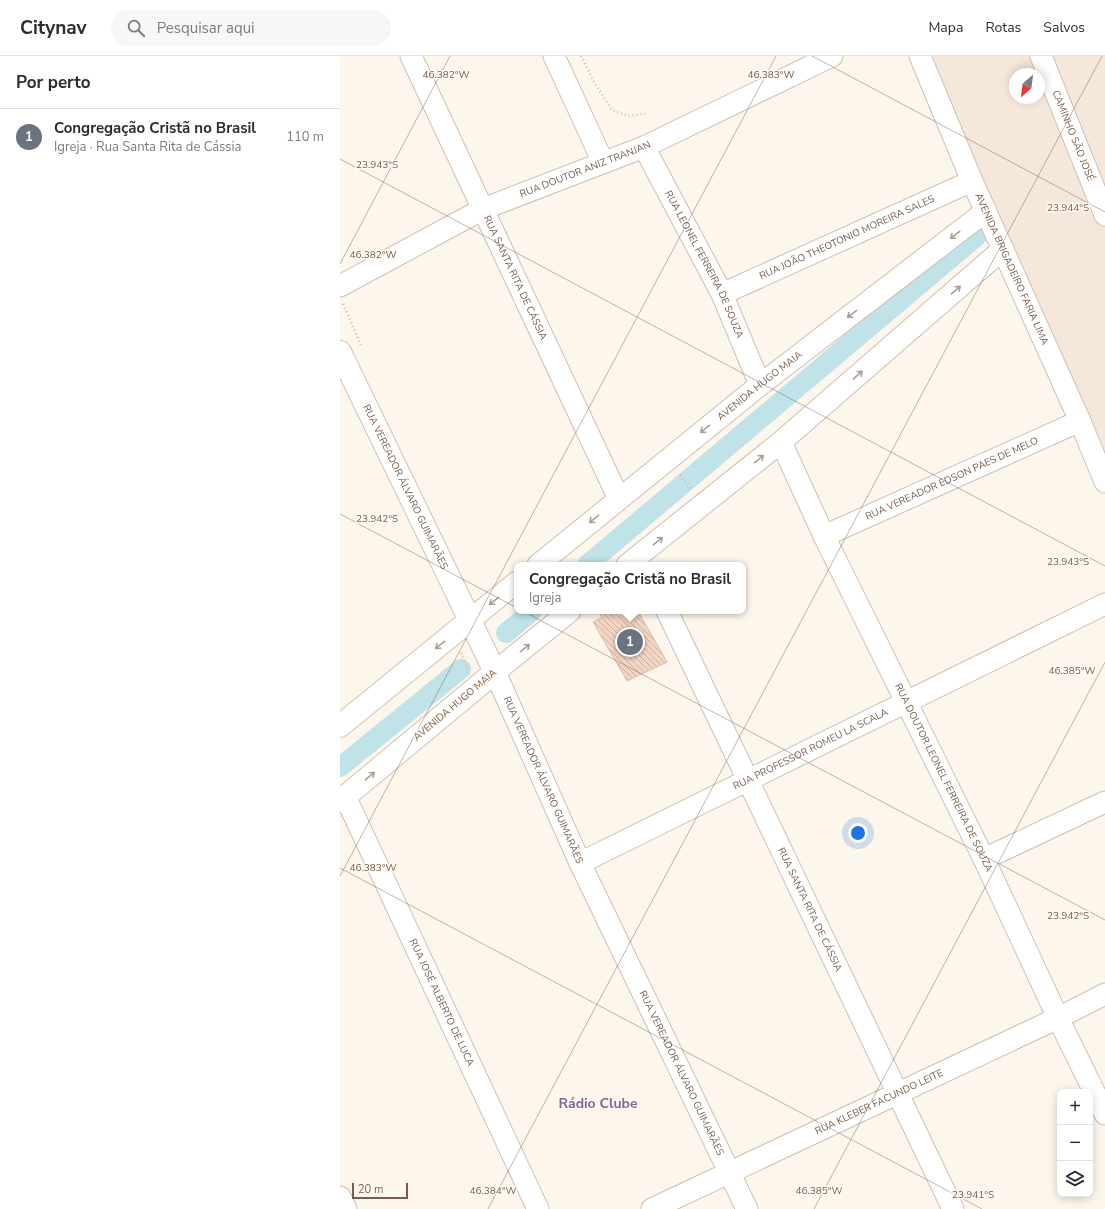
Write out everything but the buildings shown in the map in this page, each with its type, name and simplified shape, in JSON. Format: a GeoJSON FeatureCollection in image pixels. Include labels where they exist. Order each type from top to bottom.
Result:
{"type":"FeatureCollection","features":[{"type":"Feature","properties":{"kind":"street","name":"RUA SANTA RITA DE CÁSSIA"},"geometry":{"type":"LineString","coordinates":[[411,56],[619,499]]}},
{"type":"Feature","properties":{"kind":"street"},"geometry":{"type":"LineString","coordinates":[[554,56],[604,162]]}},
{"type":"Feature","properties":{"kind":"street","name":"RUA DOUTOR ANIZ TRANJAN"},"geometry":{"type":"LineString","coordinates":[[340,286],[483,209],[644,147],[832,56]]}},
{"type":"Feature","properties":{"kind":"street","name":"AVENIDA BRIGADEIRO FARIA LIMA"},"geometry":{"type":"LineString","coordinates":[[920,56],[972,181],[1105,480]]}},
{"type":"Feature","properties":{"kind":"street","name":"CAMINHO SÃO JOSÉ"},"geometry":{"type":"LineString","coordinates":[[1041,56],[1105,216]]}},
{"type":"Feature","properties":{"kind":"street","name":"RUA LEONEL FERREIRA DE SOUZA"},"geometry":{"type":"LineString","coordinates":[[644,147],[722,294],[760,385]]}},
{"type":"Feature","properties":{"kind":"street","name":"RUA JOÃO THEOTONIO MOREIRA SALES"},"geometry":{"type":"LineString","coordinates":[[722,294],[972,181]]}},
{"type":"Feature","properties":{"kind":"street","name":"AVENIDA HUGO MAIA"},"geometry":{"type":"LineString","coordinates":[[542,562],[760,385],[986,211]]}},
{"type":"Feature","properties":{"kind":"street"},"geometry":{"type":"LineString","coordinates":[[637,562],[703,504],[781,442],[1003,249]]}},
{"type":"Feature","properties":{"kind":"street","name":"RUA VEREADOR ÁLVARO GUIMARÃES"},"geometry":{"type":"LineString","coordinates":[[340,352],[470,620],[580,863],[747,1209]]}},
{"type":"Feature","properties":{"kind":"street","name":"RUA VEREADOR EDSON PAES DE MELO"},"geometry":{"type":"LineString","coordinates":[[824,536],[1080,421]]}},
{"type":"Feature","properties":{"kind":"street","name":"RUA DOUTOR LEONEL FERREIRA DE SOUZA"},"geometry":{"type":"LineString","coordinates":[[781,442],[824,536],[984,859],[1058,1018],[1105,1114]]}},
{"type":"Feature","properties":{"kind":"street"},"geometry":{"type":"LineString","coordinates":[[340,726],[514,584]]}},
{"type":"Feature","properties":{"kind":"street","name":"RUA PROFESSOR ROMEU LA SCALA"},"geometry":{"type":"LineString","coordinates":[[580,863],[1105,604]]}},
{"type":"Feature","properties":{"kind":"street","name":"AVENIDA HUGO MAIA"},"geometry":{"type":"LineString","coordinates":[[343,798],[488,659],[565,614]]}},
{"type":"Feature","properties":{"kind":"street","name":"RUA SANTA RITA DE CÁSSIA"},"geometry":{"type":"LineString","coordinates":[[668,614],[953,1209]]}},
{"type":"Feature","properties":{"kind":"street","name":"RUA JOSÉ ALBERTO DE LUCA"},"geometry":{"type":"LineString","coordinates":[[343,798],[538,1209]]}},
{"type":"Feature","properties":{"kind":"street"},"geometry":{"type":"LineString","coordinates":[[984,859],[1105,802]]}},
{"type":"Feature","properties":{"kind":"street","name":"RUA KLEBER FACUNDO LEITE"},"geometry":{"type":"LineString","coordinates":[[652,1209],[730,1174],[1058,1018],[1105,994]]}},
{"type":"Feature","properties":{"kind":"street"},"geometry":{"type":"LineString","coordinates":[[340,1197],[346,1209]]}},
{"type":"Feature","properties":{"kind":"path"},"geometry":{"type":"LineString","coordinates":[[581,56],[594,82],[612,110],[628,116],[648,112]]}},
{"type":"Feature","properties":{"kind":"path"},"geometry":{"type":"LineString","coordinates":[[668,459],[703,504]]}},
{"type":"Feature","properties":{"kind":"path"},"geometry":{"type":"LineString","coordinates":[[463,658],[471,674]]}},
{"type":"Feature","properties":{"kind":"shaded area"},"geometry":{"type":"Polygon","coordinates":[[[922,56],[1105,56],[1105,483],[922,56]]]}},
{"type":"Feature","properties":{"kind":"waterway"},"geometry":{"type":"LineString","coordinates":[[591,562],[977,236]]}},
{"type":"Feature","properties":{"kind":"waterway"},"geometry":{"type":"LineString","coordinates":[[506,633],[528,614]]}},
{"type":"Feature","properties":{"kind":"waterway"},"geometry":{"type":"LineString","coordinates":[[340,767],[461,669]]}},
{"type":"Feature","properties":{"kind":"place","name":"Congregação Cristã no Brasil"},"geometry":{"type":"Point","coordinates":[630,642]}},
{"type":"Feature","properties":{"kind":"district","name":"Rádio Clube"},"geometry":{"type":"Point","coordinates":[598,1103]}}]}
